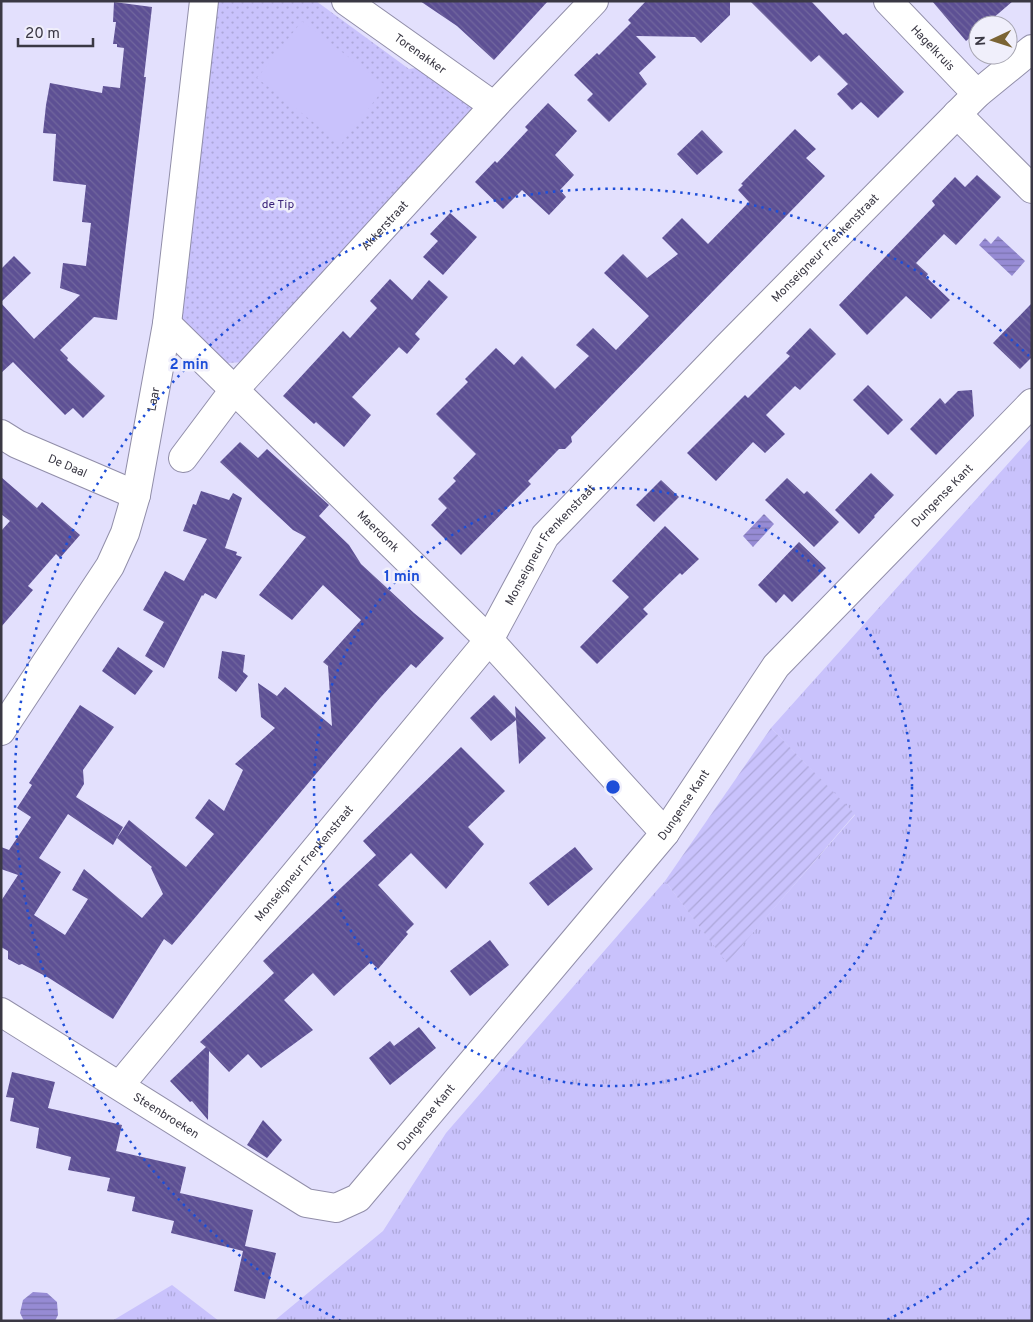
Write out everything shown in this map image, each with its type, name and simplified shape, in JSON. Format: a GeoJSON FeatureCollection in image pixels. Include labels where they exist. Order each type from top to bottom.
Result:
{"type":"FeatureCollection","features":[{"type":"Feature","properties":{"kind":"street","name":"Laar"},"geometry":{"type":"LineString","coordinates":[[1,731],[110,566],[125,533],[136,495],[167,324],[204,1]]}},
{"type":"Feature","properties":{"kind":"street","name":"Torenakker"},"geometry":{"type":"LineString","coordinates":[[346,1],[494,106]]}},
{"type":"Feature","properties":{"kind":"street","name":"Akkerstraat"},"geometry":{"type":"LineString","coordinates":[[183,458],[234,390],[494,106],[594,1]]}},
{"type":"Feature","properties":{"kind":"street","name":"Hagelkruis"},"geometry":{"type":"LineString","coordinates":[[888,1],[977,94]]}},
{"type":"Feature","properties":{"kind":"street","name":"Monseigneur Frenkenstraat"},"geometry":{"type":"LineString","coordinates":[[120,1085],[489,640],[545,536],[727,347],[977,94],[1032,49]]}},
{"type":"Feature","properties":{"kind":"street"},"geometry":{"type":"LineString","coordinates":[[957,114],[1032,189]]}},
{"type":"Feature","properties":{"kind":"street","name":"Maerdonk"},"geometry":{"type":"LineString","coordinates":[[167,324],[489,640],[665,833]]}},
{"type":"Feature","properties":{"kind":"street","name":"Dungense Kant"},"geometry":{"type":"LineString","coordinates":[[336,1208],[358,1198],[665,833],[776,666],[1032,403]]}},
{"type":"Feature","properties":{"kind":"street","name":"De Daal"},"geometry":{"type":"LineString","coordinates":[[1,434],[17,444],[136,495]]}},
{"type":"Feature","properties":{"kind":"street","name":"Steenbroeken"},"geometry":{"type":"LineString","coordinates":[[1,1012],[306,1203],[336,1208]]}},
{"type":"Feature","properties":{"kind":"green space","name":"de Tip"},"geometry":{"type":"Polygon","coordinates":[[[214,1],[316,1],[409,69],[422,67],[474,103],[476,114],[248,362],[226,363],[180,320],[214,1]]]}},
{"type":"Feature","properties":{"kind":"green space"},"geometry":{"type":"Polygon","coordinates":[[[302,21],[386,86],[341,144],[257,78],[302,21]]]}},
{"type":"Feature","properties":{"kind":"green space"},"geometry":{"type":"Polygon","coordinates":[[[1032,437],[1032,1321],[274,1321],[383,1231],[446,1133],[665,881],[727,962],[855,815],[771,728],[1032,437]]]}},
{"type":"Feature","properties":{"kind":"green space"},"geometry":{"type":"Polygon","coordinates":[[[771,728],[855,814],[727,963],[665,881],[771,728]]]}},
{"type":"Feature","properties":{"kind":"green space"},"geometry":{"type":"Polygon","coordinates":[[[172,1285],[219,1321],[112,1321],[172,1285]]]}},
{"type":"Feature","properties":{"kind":"shaded area"},"geometry":{"type":"Polygon","coordinates":[[[998,236],[1025,261],[1012,276],[979,245],[985,238],[991,244],[998,236]]]}},
{"type":"Feature","properties":{"kind":"shaded area"},"geometry":{"type":"Polygon","coordinates":[[[764,514],[774,524],[753,547],[743,536],[764,514]]]}},
{"type":"Feature","properties":{"kind":"shaded area"},"geometry":{"type":"Polygon","coordinates":[[[33,1292],[47,1293],[57,1302],[58,1315],[55,1321],[24,1321],[20,1313],[23,1300],[33,1292]]]}},
{"type":"Feature","properties":{"kind":"building"},"geometry":{"type":"Polygon","coordinates":[[[420,1],[548,1],[494,60],[457,26],[420,1]]]}},
{"type":"Feature","properties":{"kind":"building"},"geometry":{"type":"Polygon","coordinates":[[[646,1],[730,1],[730,15],[701,43],[695,37],[636,36],[656,57],[639,73],[647,84],[609,122],[587,100],[593,94],[574,75],[597,53],[599,55],[631,23],[628,20],[646,1]]]}},
{"type":"Feature","properties":{"kind":"building"},"geometry":{"type":"Polygon","coordinates":[[[750,1],[811,1],[843,35],[846,33],[904,92],[878,118],[861,102],[852,110],[837,94],[848,84],[819,55],[811,62],[750,1]]]}},
{"type":"Feature","properties":{"kind":"building"},"geometry":{"type":"Polygon","coordinates":[[[932,1],[1013,1],[997,15],[968,15],[968,39],[966,41],[932,1]]]}},
{"type":"Feature","properties":{"kind":"building"},"geometry":{"type":"Polygon","coordinates":[[[114,2],[152,7],[144,77],[146,77],[117,320],[94,317],[60,350],[68,358],[67,360],[105,396],[83,418],[73,408],[65,415],[13,362],[1,373],[1,303],[34,339],[80,295],[60,288],[63,263],[86,266],[91,223],[82,222],[86,185],[53,181],[56,134],[43,133],[46,105],[50,83],[102,93],[103,86],[120,88],[124,48],[113,44],[116,22],[113,22],[114,2]]]}},
{"type":"Feature","properties":{"kind":"building"},"geometry":{"type":"Polygon","coordinates":[[[548,103],[577,131],[555,155],[574,175],[560,190],[566,197],[549,215],[522,190],[503,209],[475,182],[495,161],[497,163],[528,130],[525,127],[548,103]]]}},
{"type":"Feature","properties":{"kind":"building"},"geometry":{"type":"Polygon","coordinates":[[[795,129],[816,149],[806,158],[825,176],[571,437],[572,442],[565,449],[559,449],[528,481],[531,484],[461,555],[431,525],[447,508],[438,499],[456,481],[453,478],[476,454],[436,414],[468,382],[465,379],[496,348],[514,365],[522,356],[555,389],[589,356],[576,345],[593,328],[616,350],[649,316],[604,273],[623,254],[647,278],[678,254],[662,238],[682,218],[708,244],[749,202],[738,190],[743,185],[741,184],[795,129]]]}},
{"type":"Feature","properties":{"kind":"building"},"geometry":{"type":"Polygon","coordinates":[[[702,130],[723,152],[697,175],[677,154],[702,130]]]}},
{"type":"Feature","properties":{"kind":"building"},"geometry":{"type":"Polygon","coordinates":[[[977,175],[1001,197],[956,245],[944,234],[916,263],[928,274],[926,277],[950,300],[931,319],[906,296],[867,335],[839,305],[935,205],[932,201],[955,177],[965,187],[977,175]]]}},
{"type":"Feature","properties":{"kind":"building"},"geometry":{"type":"Polygon","coordinates":[[[450,213],[477,237],[443,275],[423,257],[438,241],[430,234],[450,213]]]}},
{"type":"Feature","properties":{"kind":"building"},"geometry":{"type":"Polygon","coordinates":[[[14,256],[31,273],[1,302],[1,269],[14,256]]]}},
{"type":"Feature","properties":{"kind":"building"},"geometry":{"type":"Polygon","coordinates":[[[390,279],[412,300],[429,280],[448,297],[415,334],[420,339],[407,354],[399,347],[352,397],[371,415],[344,447],[316,422],[314,424],[283,396],[343,331],[350,338],[377,308],[370,301],[390,279]]]}},
{"type":"Feature","properties":{"kind":"building"},"geometry":{"type":"Polygon","coordinates":[[[1032,303],[1032,357],[1020,369],[993,343],[1032,303]]]}},
{"type":"Feature","properties":{"kind":"building"},"geometry":{"type":"Polygon","coordinates":[[[810,328],[836,354],[800,390],[795,386],[766,415],[785,434],[765,453],[753,442],[716,481],[687,453],[745,395],[748,398],[790,356],[786,353],[810,328]]]}},
{"type":"Feature","properties":{"kind":"building"},"geometry":{"type":"Polygon","coordinates":[[[868,385],[903,420],[888,435],[853,400],[868,385]]]}},
{"type":"Feature","properties":{"kind":"building"},"geometry":{"type":"Polygon","coordinates":[[[972,390],[974,416],[936,455],[910,429],[940,398],[945,404],[958,391],[972,390]]]}},
{"type":"Feature","properties":{"kind":"building"},"geometry":{"type":"Polygon","coordinates":[[[240,442],[258,458],[267,449],[329,505],[319,516],[349,545],[361,564],[444,638],[416,668],[411,664],[380,698],[172,945],[164,939],[113,1019],[49,978],[8,959],[8,951],[1,947],[1,901],[18,875],[1,869],[1,847],[9,850],[31,817],[17,808],[32,785],[29,783],[80,705],[114,727],[83,770],[84,784],[76,797],[123,827],[113,845],[68,814],[39,858],[61,872],[34,915],[65,935],[88,899],[72,890],[84,869],[142,918],[163,894],[152,867],[117,838],[129,820],[186,867],[214,834],[195,818],[209,799],[224,811],[243,770],[235,764],[275,728],[261,717],[258,683],[277,696],[285,687],[332,726],[328,666],[323,662],[361,620],[323,585],[292,620],[259,595],[306,537],[293,530],[220,462],[240,442]]]}},
{"type":"Feature","properties":{"kind":"building"},"geometry":{"type":"Polygon","coordinates":[[[871,473],[894,495],[859,534],[835,510],[871,473]]]}},
{"type":"Feature","properties":{"kind":"building"},"geometry":{"type":"Polygon","coordinates":[[[1,477],[37,508],[42,502],[80,535],[60,558],[56,554],[28,586],[33,590],[1,627],[1,531],[10,521],[1,514],[1,477]]]}},
{"type":"Feature","properties":{"kind":"building"},"geometry":{"type":"Polygon","coordinates":[[[787,478],[804,494],[807,491],[839,522],[814,547],[765,500],[787,478]]]}},
{"type":"Feature","properties":{"kind":"building"},"geometry":{"type":"Polygon","coordinates":[[[661,480],[679,497],[654,522],[636,505],[661,480]]]}},
{"type":"Feature","properties":{"kind":"building"},"geometry":{"type":"Polygon","coordinates":[[[201,491],[229,500],[233,493],[242,498],[225,548],[237,552],[236,555],[242,557],[216,599],[205,593],[202,595],[164,668],[145,656],[164,622],[143,610],[165,571],[184,581],[207,539],[183,531],[193,504],[196,505],[201,491]]]}},
{"type":"Feature","properties":{"kind":"building"},"geometry":{"type":"Polygon","coordinates":[[[665,526],[699,559],[682,575],[680,573],[643,609],[648,614],[597,664],[580,647],[629,597],[612,581],[665,526]]]}},
{"type":"Feature","properties":{"kind":"building"},"geometry":{"type":"Polygon","coordinates":[[[799,542],[826,568],[792,602],[784,594],[776,603],[758,585],[799,542]]]}},
{"type":"Feature","properties":{"kind":"building"},"geometry":{"type":"Polygon","coordinates":[[[118,647],[153,671],[135,695],[102,671],[118,647]]]}},
{"type":"Feature","properties":{"kind":"building"},"geometry":{"type":"Polygon","coordinates":[[[222,651],[245,655],[243,672],[248,676],[236,692],[218,678],[222,651]]]}},
{"type":"Feature","properties":{"kind":"building"},"geometry":{"type":"Polygon","coordinates":[[[494,695],[516,718],[515,706],[546,738],[519,764],[516,720],[491,741],[470,718],[494,695]]]}},
{"type":"Feature","properties":{"kind":"building"},"geometry":{"type":"Polygon","coordinates":[[[461,747],[505,791],[468,827],[484,844],[446,889],[411,853],[378,885],[414,924],[406,932],[408,934],[378,969],[371,962],[334,996],[313,973],[284,1000],[313,1030],[261,1068],[248,1054],[229,1072],[209,1051],[208,1120],[192,1101],[190,1102],[170,1081],[206,1047],[200,1042],[274,973],[263,961],[376,855],[363,841],[461,747]]]}},
{"type":"Feature","properties":{"kind":"building"},"geometry":{"type":"Polygon","coordinates":[[[575,847],[593,869],[548,906],[529,883],[575,847]]]}},
{"type":"Feature","properties":{"kind":"building"},"geometry":{"type":"Polygon","coordinates":[[[490,940],[509,965],[470,996],[450,971],[490,940]]]}},
{"type":"Feature","properties":{"kind":"building"},"geometry":{"type":"Polygon","coordinates":[[[419,1027],[436,1048],[390,1085],[369,1058],[390,1041],[394,1046],[419,1027]]]}},
{"type":"Feature","properties":{"kind":"building"},"geometry":{"type":"Polygon","coordinates":[[[12,1072],[55,1082],[48,1108],[122,1125],[116,1151],[186,1167],[180,1193],[253,1210],[245,1246],[276,1253],[265,1299],[234,1291],[243,1251],[171,1233],[174,1221],[132,1211],[135,1197],[107,1191],[110,1178],[68,1170],[71,1157],[36,1148],[39,1128],[10,1121],[14,1098],[6,1097],[12,1072]]]}},
{"type":"Feature","properties":{"kind":"building"},"geometry":{"type":"Polygon","coordinates":[[[263,1120],[282,1140],[267,1158],[247,1145],[263,1120]]]}}]}
